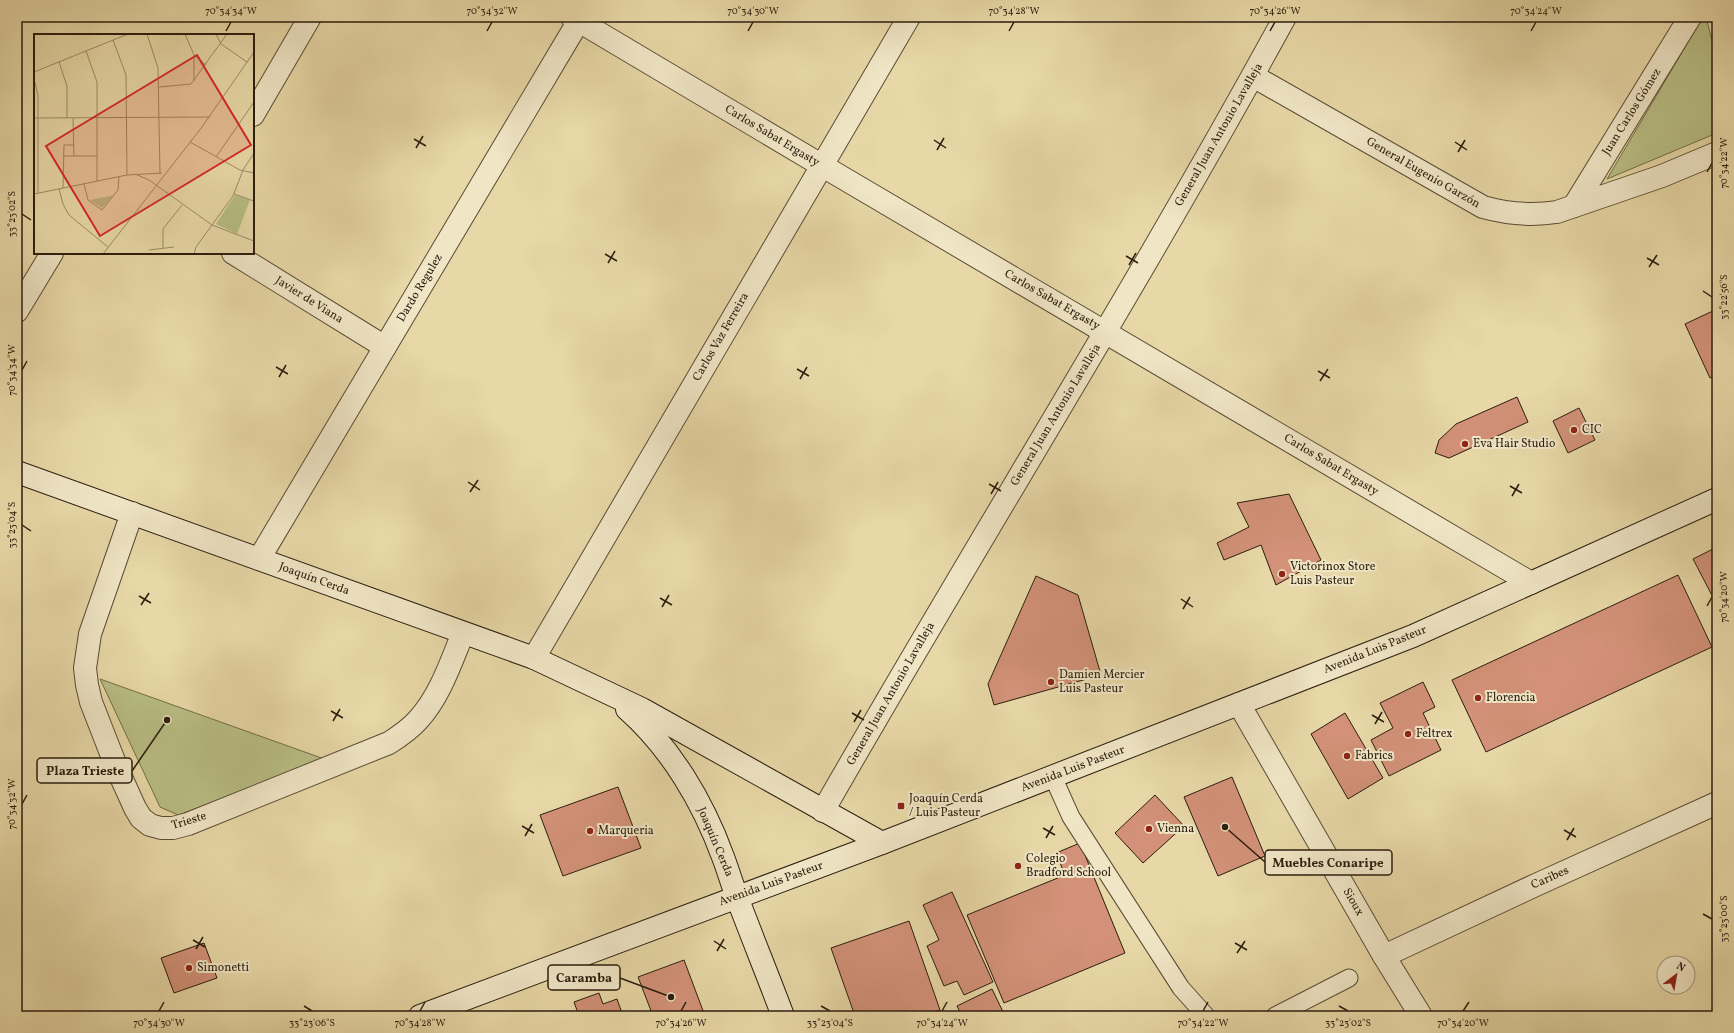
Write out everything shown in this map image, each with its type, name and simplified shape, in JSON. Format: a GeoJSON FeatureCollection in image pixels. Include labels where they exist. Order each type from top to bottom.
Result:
{"type":"FeatureCollection","features":[{"type":"Feature","properties":{"kind":"street"},"geometry":{"type":"LineString","coordinates":[[254,113],[310,17]]}},
{"type":"Feature","properties":{"kind":"street","name":"Carlos Vaz Ferreira"},"geometry":{"type":"LineString","coordinates":[[534,658],[909,17]]}},
{"type":"Feature","properties":{"kind":"street","name":"General Juan Antonio Lavalleja"},"geometry":{"type":"LineString","coordinates":[[823,811],[1106,332],[1253,76],[1285,17]]}},
{"type":"Feature","properties":{"kind":"street","name":"Juan Carlos Gómez"},"geometry":{"type":"LineString","coordinates":[[1574,206],[1690,17]]}},
{"type":"Feature","properties":{"kind":"street","name":"Carlos Sabat Ergasty"},"geometry":{"type":"LineString","coordinates":[[577,18],[821,166],[1531,583]]}},
{"type":"Feature","properties":{"kind":"street","name":"Dardo Regulez"},"geometry":{"type":"LineString","coordinates":[[259,559],[577,18]]}},
{"type":"Feature","properties":{"kind":"street","name":"General Eugenio Garzón"},"geometry":{"type":"LineString","coordinates":[[1253,76],[1483,207],[1502,213],[1540,215],[1574,206],[1662,176],[1717,152]]}},
{"type":"Feature","properties":{"kind":"street"},"geometry":{"type":"LineString","coordinates":[[17,311],[51,254]]}},
{"type":"Feature","properties":{"kind":"street","name":"Javier de Viana"},"geometry":{"type":"LineString","coordinates":[[235,254],[385,347]]}},
{"type":"Feature","properties":{"kind":"street","name":"Joaquín Cerda"},"geometry":{"type":"LineString","coordinates":[[17,472],[534,658],[608,692],[669,723],[882,843]]}},
{"type":"Feature","properties":{"kind":"street","name":"Avenida Luis Pasteur"},"geometry":{"type":"LineString","coordinates":[[420,1016],[882,843],[1413,636],[1717,499]]}},
{"type":"Feature","properties":{"kind":"street","name":"Trieste"},"geometry":{"type":"LineString","coordinates":[[132,513],[90,634],[86,668],[87,685],[91,702],[116,766],[135,808],[141,818],[150,825],[161,828],[173,828],[188,824],[389,743],[405,732],[418,720],[432,702],[462,633]]}},
{"type":"Feature","properties":{"kind":"street","name":"Joaquín Cerda"},"geometry":{"type":"LineString","coordinates":[[608,692],[656,738],[690,786],[723,856],[737,897],[783,1016]]}},
{"type":"Feature","properties":{"kind":"street","name":"Sioux"},"geometry":{"type":"LineString","coordinates":[[1239,704],[1384,956],[1421,1016]]}},
{"type":"Feature","properties":{"kind":"street","name":"Caribes"},"geometry":{"type":"LineString","coordinates":[[1384,956],[1717,803]]}},
{"type":"Feature","properties":{"kind":"lane"},"geometry":{"type":"LineString","coordinates":[[1052,776],[1071,817],[1181,988],[1206,1016]]}},
{"type":"Feature","properties":{"kind":"lane"},"geometry":{"type":"LineString","coordinates":[[1275,1016],[1301,1010],[1349,978]]}},
{"type":"Feature","properties":{"kind":"green space"},"geometry":{"type":"Polygon","coordinates":[[[1703,17],[1706,17],[1717,60],[1717,133],[1607,179],[1703,17]]]}},
{"type":"Feature","properties":{"kind":"green space"},"geometry":{"type":"Polygon","coordinates":[[[100,679],[330,761],[178,815],[160,807],[100,679]]]}},
{"type":"Feature","properties":{"kind":"building"},"geometry":{"type":"Polygon","coordinates":[[[1717,309],[1717,375],[1710,378],[1685,324],[1717,309]]]}},
{"type":"Feature","properties":{"kind":"building"},"geometry":{"type":"Polygon","coordinates":[[[1517,397],[1528,422],[1449,458],[1435,453],[1439,440],[1456,424],[1517,397]]]}},
{"type":"Feature","properties":{"kind":"building","name":"CIC"},"geometry":{"type":"Polygon","coordinates":[[[1579,408],[1595,440],[1568,453],[1553,421],[1579,408]]]}},
{"type":"Feature","properties":{"kind":"building"},"geometry":{"type":"Polygon","coordinates":[[[1289,494],[1321,560],[1276,585],[1261,545],[1224,560],[1217,543],[1249,527],[1237,503],[1289,494]]]}},
{"type":"Feature","properties":{"kind":"building"},"geometry":{"type":"Polygon","coordinates":[[[1717,547],[1717,605],[1693,559],[1717,547]]]}},
{"type":"Feature","properties":{"kind":"building"},"geometry":{"type":"Polygon","coordinates":[[[1678,575],[1712,647],[1486,752],[1452,680],[1678,575]]]}},
{"type":"Feature","properties":{"kind":"building"},"geometry":{"type":"Polygon","coordinates":[[[1036,576],[1078,595],[1101,675],[994,705],[988,684],[1036,576]]]}},
{"type":"Feature","properties":{"kind":"building","name":"Feltrex"},"geometry":{"type":"Polygon","coordinates":[[[1423,682],[1435,707],[1423,713],[1441,750],[1389,776],[1371,740],[1393,728],[1380,703],[1423,682]]]}},
{"type":"Feature","properties":{"kind":"building","name":"Fabrics"},"geometry":{"type":"Polygon","coordinates":[[[1345,713],[1383,778],[1348,799],[1311,734],[1345,713]]]}},
{"type":"Feature","properties":{"kind":"building"},"geometry":{"type":"Polygon","coordinates":[[[1232,777],[1265,856],[1218,876],[1184,797],[1232,777]]]}},
{"type":"Feature","properties":{"kind":"building","name":"Marqueria"},"geometry":{"type":"Polygon","coordinates":[[[618,787],[641,848],[563,876],[540,815],[618,787]]]}},
{"type":"Feature","properties":{"kind":"building","name":"Vienna"},"geometry":{"type":"Polygon","coordinates":[[[1155,795],[1184,826],[1143,863],[1115,833],[1155,795]]]}},
{"type":"Feature","properties":{"kind":"building"},"geometry":{"type":"Polygon","coordinates":[[[1080,843],[1125,953],[1004,1003],[967,915],[1065,875],[1056,853],[1080,843]]]}},
{"type":"Feature","properties":{"kind":"building"},"geometry":{"type":"Polygon","coordinates":[[[952,892],[993,982],[964,995],[957,981],[944,986],[927,946],[939,940],[923,905],[952,892]]]}},
{"type":"Feature","properties":{"kind":"building"},"geometry":{"type":"Polygon","coordinates":[[[909,921],[940,1010],[922,1016],[855,1016],[831,948],[909,921]]]}},
{"type":"Feature","properties":{"kind":"building","name":"Simonetti"},"geometry":{"type":"Polygon","coordinates":[[[204,943],[217,978],[174,993],[161,958],[204,943]]]}},
{"type":"Feature","properties":{"kind":"building"},"geometry":{"type":"Polygon","coordinates":[[[684,960],[705,1016],[653,1016],[638,977],[684,960]]]}},
{"type":"Feature","properties":{"kind":"building"},"geometry":{"type":"Polygon","coordinates":[[[992,989],[1005,1016],[962,1016],[957,1006],[992,989]]]}},
{"type":"Feature","properties":{"kind":"building"},"geometry":{"type":"Polygon","coordinates":[[[599,993],[603,1004],[617,999],[623,1016],[579,1016],[574,1002],[599,993]]]}},
{"type":"Feature","properties":{"kind":"place","name":"CIC"},"geometry":{"type":"Point","coordinates":[1574,430]}},
{"type":"Feature","properties":{"kind":"place","name":"Eva Hair Studio"},"geometry":{"type":"Point","coordinates":[1465,444]}},
{"type":"Feature","properties":{"kind":"place","name":"Victorinox Store Luis Pasteur"},"geometry":{"type":"Point","coordinates":[1282,574]}},
{"type":"Feature","properties":{"kind":"place","name":"Damien Mercier Luis Pasteur"},"geometry":{"type":"Point","coordinates":[1051,682]}},
{"type":"Feature","properties":{"kind":"place","name":"Florencia"},"geometry":{"type":"Point","coordinates":[1478,698]}},
{"type":"Feature","properties":{"kind":"place","name":"Plaza Trieste"},"geometry":{"type":"Point","coordinates":[167,720]}},
{"type":"Feature","properties":{"kind":"place","name":"Feltrex"},"geometry":{"type":"Point","coordinates":[1408,734]}},
{"type":"Feature","properties":{"kind":"place","name":"Fabrics"},"geometry":{"type":"Point","coordinates":[1347,756]}},
{"type":"Feature","properties":{"kind":"place","name":"Joaquín Cerda / Luis Pasteur"},"geometry":{"type":"Point","coordinates":[901,806]}},
{"type":"Feature","properties":{"kind":"place","name":"Muebles Conaripe"},"geometry":{"type":"Point","coordinates":[1225,827]}},
{"type":"Feature","properties":{"kind":"place","name":"Vienna"},"geometry":{"type":"Point","coordinates":[1149,829]}},
{"type":"Feature","properties":{"kind":"place","name":"Marqueria"},"geometry":{"type":"Point","coordinates":[590,831]}},
{"type":"Feature","properties":{"kind":"place","name":"Colegio Bradford School"},"geometry":{"type":"Point","coordinates":[1018,866]}},
{"type":"Feature","properties":{"kind":"place","name":"Simonetti"},"geometry":{"type":"Point","coordinates":[189,968]}},
{"type":"Feature","properties":{"kind":"place","name":"Caramba"},"geometry":{"type":"Point","coordinates":[671,997]}}]}
